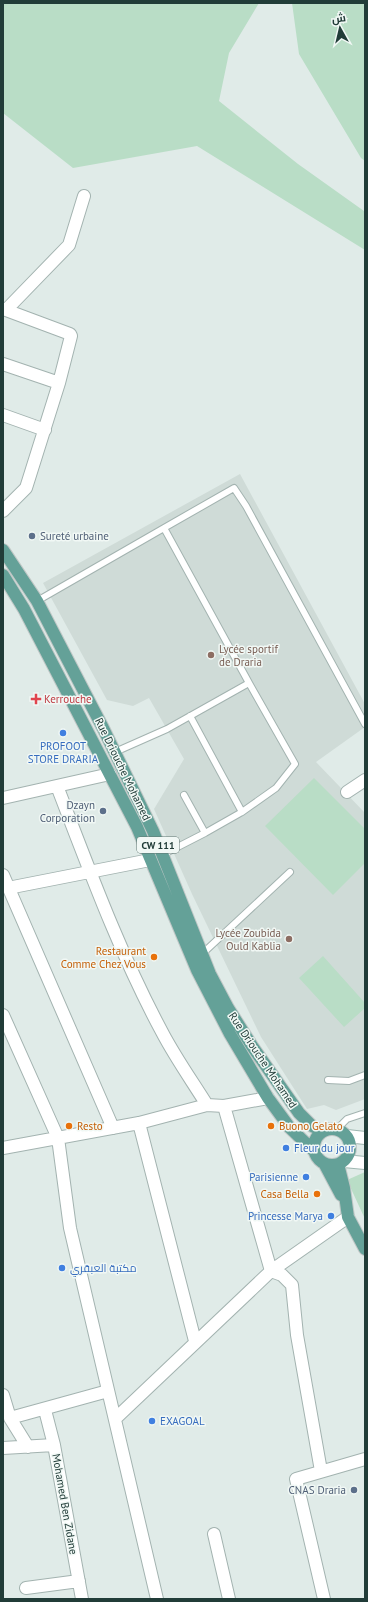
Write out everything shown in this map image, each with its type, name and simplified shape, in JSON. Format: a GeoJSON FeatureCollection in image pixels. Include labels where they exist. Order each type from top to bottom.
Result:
{"type":"FeatureCollection","features":[{"type":"Feature","properties":{"kind":"main road","name":"Rue Driouche Mohamed"},"geometry":{"type":"LineString","coordinates":[[3,550],[37,601],[115,752],[162,855],[202,954],[225,1003],[252,1046],[299,1113],[312,1126],[322,1131]]}},
{"type":"Feature","properties":{"kind":"main road","name":"Rue Driouche Mohamed"},"geometry":{"type":"LineString","coordinates":[[3,575],[24,609],[137,827],[197,970],[230,1034],[268,1098],[290,1128],[313,1150]]}},
{"type":"Feature","properties":{"kind":"main road"},"geometry":{"type":"LineString","coordinates":[[341,1162],[330,1165],[324,1163],[316,1156],[313,1150],[316,1136],[328,1128],[337,1129],[347,1136],[350,1148],[341,1162],[347,1211]]}},
{"type":"Feature","properties":{"kind":"main road"},"geometry":{"type":"LineString","coordinates":[[324,1163],[365,1249]]}},
{"type":"Feature","properties":{"kind":"street"},"geometry":{"type":"LineString","coordinates":[[3,511],[26,488],[59,383],[71,336],[70,334],[4,310],[69,245],[84,196]]}},
{"type":"Feature","properties":{"kind":"street"},"geometry":{"type":"LineString","coordinates":[[3,364],[59,383]]}},
{"type":"Feature","properties":{"kind":"street"},"geometry":{"type":"LineString","coordinates":[[3,415],[44,430]]}},
{"type":"Feature","properties":{"kind":"street"},"geometry":{"type":"LineString","coordinates":[[3,798],[110,774]]}},
{"type":"Feature","properties":{"kind":"street"},"geometry":{"type":"LineString","coordinates":[[347,792],[365,780]]}},
{"type":"Feature","properties":{"kind":"street"},"geometry":{"type":"LineString","coordinates":[[57,786],[90,872],[132,971],[163,1034],[207,1105]]}},
{"type":"Feature","properties":{"kind":"street"},"geometry":{"type":"LineString","coordinates":[[8,888],[150,860]]}},
{"type":"Feature","properties":{"kind":"street"},"geometry":{"type":"LineString","coordinates":[[3,874],[113,1128]]}},
{"type":"Feature","properties":{"kind":"street"},"geometry":{"type":"LineString","coordinates":[[3,1015],[58,1138],[70,1228],[157,1599]]}},
{"type":"Feature","properties":{"kind":"street"},"geometry":{"type":"LineString","coordinates":[[3,1148],[139,1123],[207,1105],[224,1106],[268,1098]]}},
{"type":"Feature","properties":{"kind":"street"},"geometry":{"type":"LineString","coordinates":[[224,1106],[271,1271]]}},
{"type":"Feature","properties":{"kind":"street"},"geometry":{"type":"LineString","coordinates":[[139,1123],[195,1341]]}},
{"type":"Feature","properties":{"kind":"street"},"geometry":{"type":"LineString","coordinates":[[347,1136],[365,1138]]}},
{"type":"Feature","properties":{"kind":"street"},"geometry":{"type":"LineString","coordinates":[[341,1162],[365,1163]]}},
{"type":"Feature","properties":{"kind":"street"},"geometry":{"type":"LineString","coordinates":[[115,1419],[195,1341],[271,1271],[347,1211]]}},
{"type":"Feature","properties":{"kind":"street"},"geometry":{"type":"LineString","coordinates":[[271,1271],[282,1275],[292,1285],[297,1335],[321,1471]]}},
{"type":"Feature","properties":{"kind":"street"},"geometry":{"type":"LineString","coordinates":[[10,1418],[45,1410],[108,1392]]}},
{"type":"Feature","properties":{"kind":"street"},"geometry":{"type":"LineString","coordinates":[[3,1395],[10,1418],[28,1447]]}},
{"type":"Feature","properties":{"kind":"street","name":"Mohamed Ben Zidane"},"geometry":{"type":"LineString","coordinates":[[45,1410],[54,1446],[82,1599]]}},
{"type":"Feature","properties":{"kind":"street"},"geometry":{"type":"LineString","coordinates":[[3,1448],[54,1446]]}},
{"type":"Feature","properties":{"kind":"street"},"geometry":{"type":"LineString","coordinates":[[324,1599],[296,1479],[365,1459]]}},
{"type":"Feature","properties":{"kind":"street"},"geometry":{"type":"LineString","coordinates":[[214,1534],[229,1599]]}},
{"type":"Feature","properties":{"kind":"street"},"geometry":{"type":"LineString","coordinates":[[26,1588],[79,1581]]}},
{"type":"Feature","properties":{"kind":"lane"},"geometry":{"type":"LineString","coordinates":[[37,601],[234,488],[250,513],[365,724]]}},
{"type":"Feature","properties":{"kind":"lane"},"geometry":{"type":"LineString","coordinates":[[162,855],[242,812],[276,788],[295,764],[164,528]]}},
{"type":"Feature","properties":{"kind":"lane"},"geometry":{"type":"LineString","coordinates":[[115,752],[167,729],[250,683]]}},
{"type":"Feature","properties":{"kind":"lane"},"geometry":{"type":"LineString","coordinates":[[190,716],[242,812]]}},
{"type":"Feature","properties":{"kind":"lane"},"geometry":{"type":"LineString","coordinates":[[184,795],[205,833]]}},
{"type":"Feature","properties":{"kind":"lane"},"geometry":{"type":"LineString","coordinates":[[202,954],[290,872]]}},
{"type":"Feature","properties":{"kind":"lane"},"geometry":{"type":"LineString","coordinates":[[328,1080],[349,1082],[365,1075]]}},
{"type":"Feature","properties":{"kind":"lane"},"geometry":{"type":"LineString","coordinates":[[337,1129],[347,1119],[365,1113]]}},
{"type":"Feature","properties":{"kind":"shaded area","name":"Lycée sportif de Draria"},"geometry":{"type":"Polygon","coordinates":[[[240,474],[365,704],[365,727],[316,762],[365,813],[365,1099],[336,1110],[324,1105],[307,1109],[261,1037],[192,894],[154,809],[184,759],[149,698],[133,706],[107,700],[43,583],[240,474]]]}},
{"type":"Feature","properties":{"kind":"green space"},"geometry":{"type":"Polygon","coordinates":[[[3,3],[259,3],[229,53],[219,101],[298,164],[364,211],[365,250],[197,146],[73,168],[3,113],[3,3]]]}},
{"type":"Feature","properties":{"kind":"green space"},"geometry":{"type":"Polygon","coordinates":[[[292,3],[365,3],[365,161],[361,158],[299,54],[292,3]]]}},
{"type":"Feature","properties":{"kind":"green space"},"geometry":{"type":"Polygon","coordinates":[[[314,778],[365,829],[365,863],[333,895],[265,826],[314,778]]]}},
{"type":"Feature","properties":{"kind":"green space"},"geometry":{"type":"Polygon","coordinates":[[[323,956],[365,1003],[365,1008],[344,1027],[299,978],[323,956]]]}},
{"type":"Feature","properties":{"kind":"green space"},"geometry":{"type":"Polygon","coordinates":[[[365,1172],[365,1219],[347,1180],[365,1172]]]}},
{"type":"Feature","properties":{"kind":"place","name":"Sureté urbaine"},"geometry":{"type":"Point","coordinates":[32,536]}},
{"type":"Feature","properties":{"kind":"place","name":"Lycée sportif de Draria"},"geometry":{"type":"Point","coordinates":[211,655]}},
{"type":"Feature","properties":{"kind":"place","name":"Kerrouche"},"geometry":{"type":"Point","coordinates":[36,699]}},
{"type":"Feature","properties":{"kind":"place","name":"PROFOOT STORE DRARIA"},"geometry":{"type":"Point","coordinates":[63,733]}},
{"type":"Feature","properties":{"kind":"place","name":"Dzayn Corporation"},"geometry":{"type":"Point","coordinates":[103,811]}},
{"type":"Feature","properties":{"kind":"place","name":"Lycée Zoubida Ould Kablia"},"geometry":{"type":"Point","coordinates":[289,939]}},
{"type":"Feature","properties":{"kind":"place","name":"Restaurant Comme Chez Vous"},"geometry":{"type":"Point","coordinates":[154,957]}},
{"type":"Feature","properties":{"kind":"place","name":"Resto"},"geometry":{"type":"Point","coordinates":[69,1126]}},
{"type":"Feature","properties":{"kind":"place","name":"Buono Gelato"},"geometry":{"type":"Point","coordinates":[271,1126]}},
{"type":"Feature","properties":{"kind":"place","name":"Fleur du jour"},"geometry":{"type":"Point","coordinates":[286,1148]}},
{"type":"Feature","properties":{"kind":"place","name":"Parisienne"},"geometry":{"type":"Point","coordinates":[306,1177]}},
{"type":"Feature","properties":{"kind":"place","name":"Casa Bella"},"geometry":{"type":"Point","coordinates":[317,1194]}},
{"type":"Feature","properties":{"kind":"place","name":"Princesse Marya"},"geometry":{"type":"Point","coordinates":[331,1216]}},
{"type":"Feature","properties":{"kind":"place","name":"مكتبة العبقري"},"geometry":{"type":"Point","coordinates":[62,1268]}},
{"type":"Feature","properties":{"kind":"place","name":"EXAGOAL"},"geometry":{"type":"Point","coordinates":[152,1421]}},
{"type":"Feature","properties":{"kind":"place","name":"CNAS Draria"},"geometry":{"type":"Point","coordinates":[354,1490]}}]}
